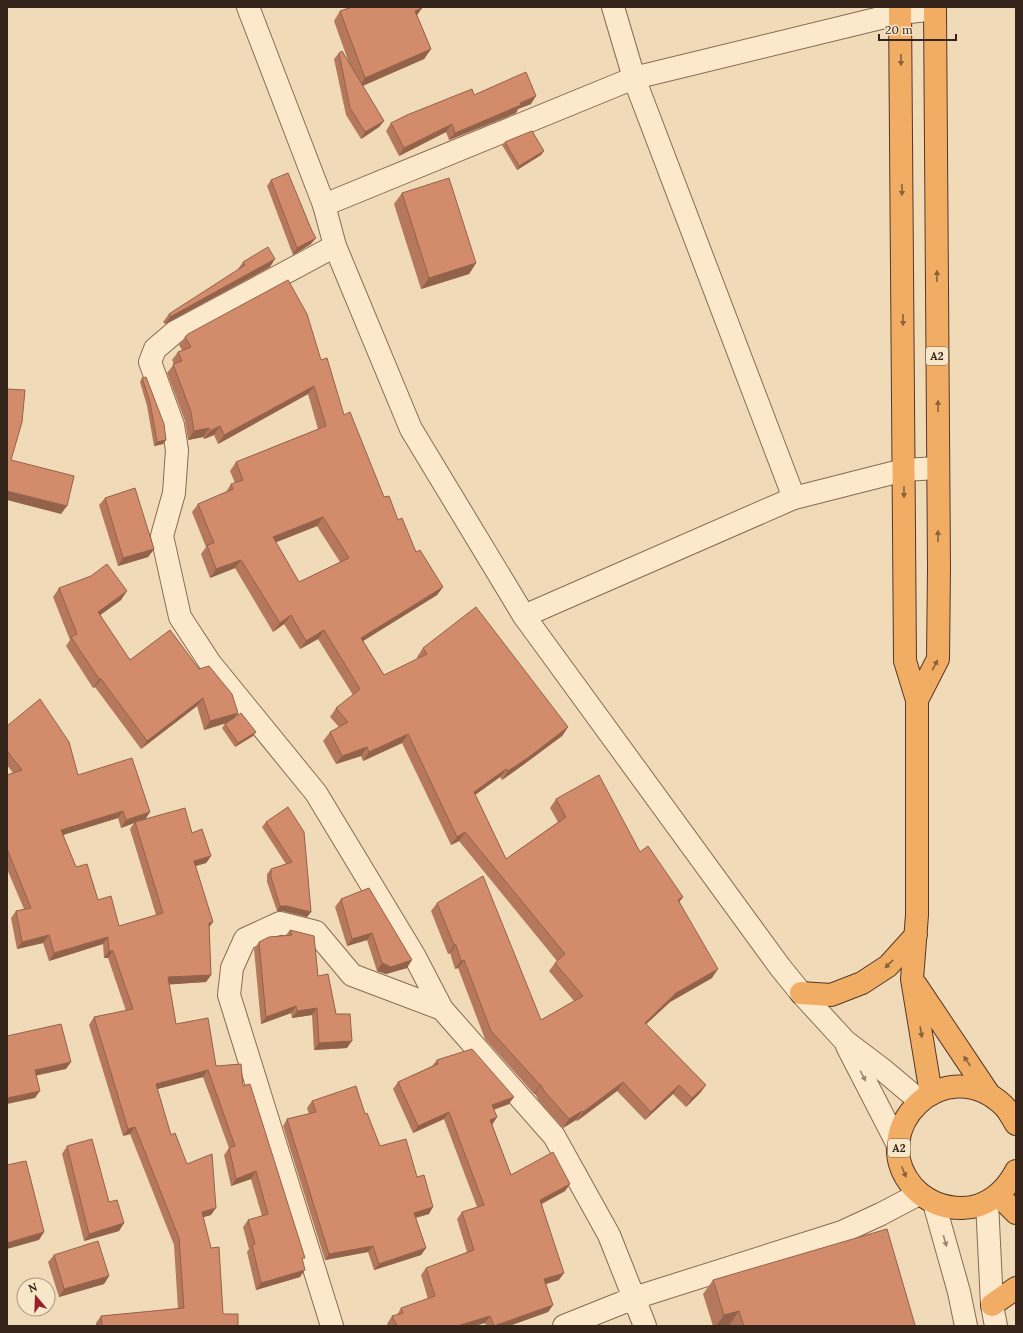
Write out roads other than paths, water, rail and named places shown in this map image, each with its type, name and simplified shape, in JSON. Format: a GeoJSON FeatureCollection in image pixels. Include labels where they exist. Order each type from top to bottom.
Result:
{"type":"FeatureCollection","features":[{"type":"Feature","properties":{"kind":"highway","name":"A2"},"geometry":{"type":"LineString","coordinates":[[917,700],[938,659],[939,568],[934,8]]}},
{"type":"Feature","properties":{"kind":"highway","name":"A2"},"geometry":{"type":"LineString","coordinates":[[900,10],[905,661],[917,700],[917,915],[912,979],[926,1097],[909,1114],[902,1129],[898,1145],[901,1163],[908,1180],[927,1198]]}},
{"type":"Feature","properties":{"kind":"highway"},"geometry":{"type":"LineString","coordinates":[[904,567],[939,568]]}},
{"type":"Feature","properties":{"kind":"highway"},"geometry":{"type":"LineString","coordinates":[[801,993],[831,995],[862,983],[888,966],[916,935]]}},
{"type":"Feature","properties":{"kind":"highway"},"geometry":{"type":"LineString","coordinates":[[912,979],[989,1094]]}},
{"type":"Feature","properties":{"kind":"highway"},"geometry":{"type":"LineString","coordinates":[[926,1097],[950,1087],[970,1087],[989,1094],[1006,1107],[1016,1124]]}},
{"type":"Feature","properties":{"kind":"highway"},"geometry":{"type":"LineString","coordinates":[[927,1198],[952,1208],[970,1208],[992,1199],[1010,1183],[1016,1171]]}},
{"type":"Feature","properties":{"kind":"highway"},"geometry":{"type":"LineString","coordinates":[[992,1199],[1016,1213]]}},
{"type":"Feature","properties":{"kind":"highway"},"geometry":{"type":"LineString","coordinates":[[992,1305],[1016,1288]]}},
{"type":"Feature","properties":{"kind":"street"},"geometry":{"type":"LineString","coordinates":[[248,7],[324,205],[335,246],[411,429],[524,616],[780,967],[801,993],[845,1041],[882,1069],[926,1097]]}},
{"type":"Feature","properties":{"kind":"street"},"geometry":{"type":"LineString","coordinates":[[613,7],[634,78],[794,498]]}},
{"type":"Feature","properties":{"kind":"street"},"geometry":{"type":"LineString","coordinates":[[324,205],[634,78],[900,10],[934,8]]}},
{"type":"Feature","properties":{"kind":"street"},"geometry":{"type":"LineString","coordinates":[[335,246],[175,332],[155,349],[150,362],[173,425],[177,450],[174,493],[162,536],[180,617],[210,662],[316,793],[416,957],[442,1009],[554,1136],[609,1235],[645,1326]]}},
{"type":"Feature","properties":{"kind":"street"},"geometry":{"type":"LineString","coordinates":[[524,616],[794,498],[904,470],[938,468]]}},
{"type":"Feature","properties":{"kind":"street"},"geometry":{"type":"LineString","coordinates":[[332,1326],[229,995],[232,968],[245,939],[280,923],[316,932],[352,975],[442,1009]]}},
{"type":"Feature","properties":{"kind":"street"},"geometry":{"type":"LineString","coordinates":[[845,1041],[898,1145]]}},
{"type":"Feature","properties":{"kind":"street"},"geometry":{"type":"LineString","coordinates":[[564,1326],[634,1298],[842,1232],[881,1214],[927,1198],[959,1292],[966,1326]]}},
{"type":"Feature","properties":{"kind":"street"},"geometry":{"type":"LineString","coordinates":[[992,1199],[992,1305],[996,1326]]}}]}
